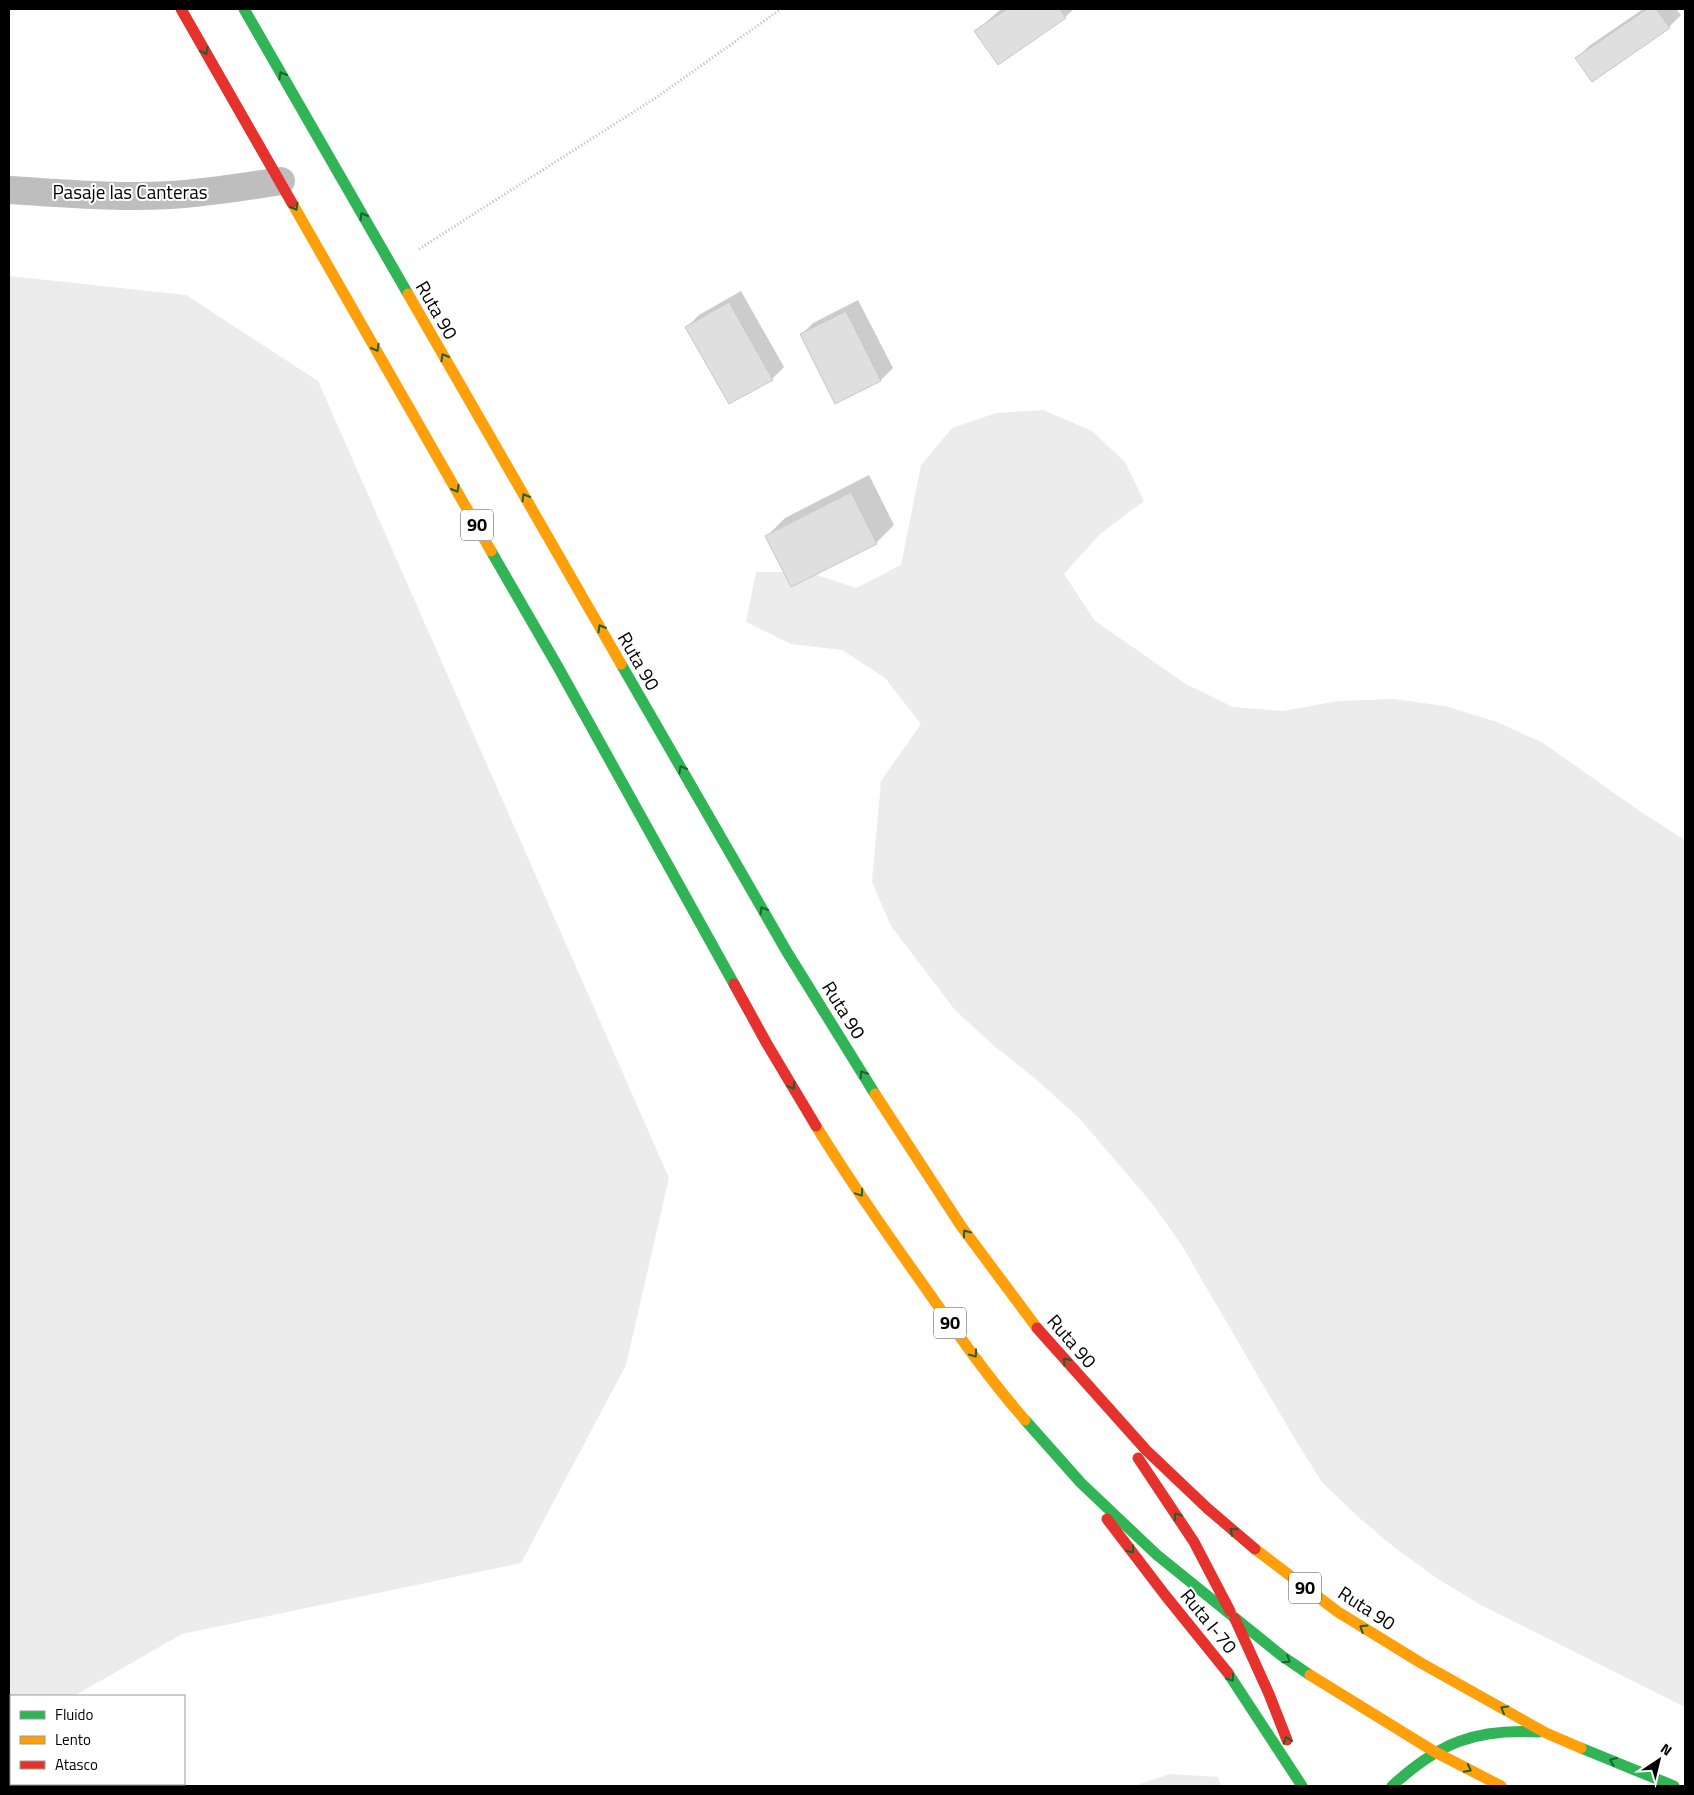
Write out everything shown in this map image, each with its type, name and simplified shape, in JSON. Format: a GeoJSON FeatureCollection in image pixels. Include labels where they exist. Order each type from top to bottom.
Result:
{"type":"FeatureCollection","features":[{"type":"Feature","properties":{"kind":"main road","name":"90"},"geometry":{"type":"LineString","coordinates":[[181,9],[558,667],[767,1044],[833,1153],[958,1334],[1013,1406],[1081,1484],[1157,1555],[1282,1656],[1329,1688],[1435,1752],[1502,1786]]}},
{"type":"Feature","properties":{"kind":"main road","name":"Ruta 90"},"geometry":{"type":"LineString","coordinates":[[244,9],[787,952],[889,1116],[961,1226],[1044,1337],[1146,1450],[1206,1508],[1270,1562],[1338,1612],[1421,1664],[1546,1733],[1674,1786]]}},
{"type":"Feature","properties":{"kind":"main road","name":"Ruta I-70"},"geometry":{"type":"LineString","coordinates":[[1098,1397],[1194,1542],[1235,1619],[1269,1694],[1302,1786]]}},
{"type":"Feature","properties":{"kind":"main road","name":"Ruta I-70"},"geometry":{"type":"LineString","coordinates":[[1081,1484],[1165,1595],[1232,1678],[1302,1786]]}},
{"type":"Feature","properties":{"kind":"main road"},"geometry":{"type":"LineString","coordinates":[[1392,1786],[1410,1769],[1435,1752],[1468,1737],[1493,1731],[1520,1730],[1546,1733]]}},
{"type":"Feature","properties":{"kind":"street","name":"Pasaje las Canteras"},"geometry":{"type":"LineString","coordinates":[[9,190],[112,196],[169,196],[223,191],[281,181]]}},
{"type":"Feature","properties":{"kind":"path"},"geometry":{"type":"LineString","coordinates":[[392,266],[657,97],[781,9]]}},
{"type":"Feature","properties":{"kind":"shaded area"},"geometry":{"type":"Polygon","coordinates":[[[9,276],[186,295],[318,381],[669,1178],[626,1365],[521,1563],[182,1634],[76,1695],[10,1695],[9,1734],[9,276]]]}},
{"type":"Feature","properties":{"kind":"shaded area"},"geometry":{"type":"Polygon","coordinates":[[[1043,410],[1092,431],[1125,462],[1144,501],[1099,535],[1064,574],[1095,621],[1186,684],[1233,707],[1283,711],[1338,701],[1394,699],[1445,706],[1497,722],[1543,743],[1644,814],[1685,840],[1685,1707],[1481,1605],[1438,1579],[1395,1548],[1357,1516],[1322,1482],[1293,1436],[1181,1244],[1151,1202],[1080,1119],[955,1010],[891,926],[872,882],[881,781],[921,724],[885,678],[842,650],[791,644],[746,622],[756,572],[808,572],[856,588],[901,565],[921,465],[952,428],[996,413],[1043,410]]]}},
{"type":"Feature","properties":{"kind":"shaded area"},"geometry":{"type":"Polygon","coordinates":[[[1170,1774],[1218,1777],[1221,1786],[1134,1786],[1170,1774]]]}},
{"type":"Feature","properties":{"kind":"building"},"geometry":{"type":"Polygon","coordinates":[[[1007,9],[1060,9],[1066,18],[998,65],[974,31],[1007,9]]]}},
{"type":"Feature","properties":{"kind":"building"},"geometry":{"type":"Polygon","coordinates":[[[1647,9],[1656,9],[1670,28],[1592,82],[1575,58],[1647,9]]]}},
{"type":"Feature","properties":{"kind":"building"},"geometry":{"type":"Polygon","coordinates":[[[729,302],[773,380],[729,404],[685,327],[729,302]]]}},
{"type":"Feature","properties":{"kind":"building"},"geometry":{"type":"Polygon","coordinates":[[[846,311],[881,381],[835,404],[800,334],[846,311]]]}},
{"type":"Feature","properties":{"kind":"building"},"geometry":{"type":"Polygon","coordinates":[[[851,492],[877,544],[791,587],[765,536],[851,492]]]}},
{"type":"Feature","properties":{"kind":"traffic: fast"},"geometry":{"type":"LineString","coordinates":[[244,9],[408,294]]}},
{"type":"Feature","properties":{"kind":"traffic: fast"},"geometry":{"type":"LineString","coordinates":[[491,551],[558,667],[734,984]]}},
{"type":"Feature","properties":{"kind":"traffic: fast"},"geometry":{"type":"LineString","coordinates":[[621,664],[787,952],[875,1094]]}},
{"type":"Feature","properties":{"kind":"traffic: fast"},"geometry":{"type":"LineString","coordinates":[[1025,1420],[1081,1483],[1157,1555],[1282,1656],[1310,1675]]}},
{"type":"Feature","properties":{"kind":"traffic: fast"},"geometry":{"type":"LineString","coordinates":[[1228,1673],[1302,1786]]}},
{"type":"Feature","properties":{"kind":"traffic: fast"},"geometry":{"type":"LineString","coordinates":[[1392,1786],[1426,1759],[1459,1741],[1496,1733],[1516,1731],[1539,1732]]}},
{"type":"Feature","properties":{"kind":"traffic: fast"},"geometry":{"type":"LineString","coordinates":[[1581,1748],[1674,1786]]}},
{"type":"Feature","properties":{"kind":"traffic: slow"},"geometry":{"type":"LineString","coordinates":[[292,203],[491,551]]}},
{"type":"Feature","properties":{"kind":"traffic: slow"},"geometry":{"type":"LineString","coordinates":[[408,294],[621,664]]}},
{"type":"Feature","properties":{"kind":"traffic: slow"},"geometry":{"type":"LineString","coordinates":[[875,1094],[961,1226],[1037,1328]]}},
{"type":"Feature","properties":{"kind":"traffic: slow"},"geometry":{"type":"LineString","coordinates":[[816,1126],[871,1210],[952,1325],[987,1374],[1025,1420]]}},
{"type":"Feature","properties":{"kind":"traffic: slow"},"geometry":{"type":"LineString","coordinates":[[1255,1549],[1338,1612],[1421,1663],[1546,1733],[1581,1748]]}},
{"type":"Feature","properties":{"kind":"traffic: slow"},"geometry":{"type":"LineString","coordinates":[[1310,1675],[1435,1752],[1501,1786]]}},
{"type":"Feature","properties":{"kind":"traffic: jam"},"geometry":{"type":"LineString","coordinates":[[181,9],[292,203]]}},
{"type":"Feature","properties":{"kind":"traffic: jam"},"geometry":{"type":"LineString","coordinates":[[734,984],[816,1126]]}},
{"type":"Feature","properties":{"kind":"traffic: jam"},"geometry":{"type":"LineString","coordinates":[[1037,1328],[1146,1450],[1207,1508],[1255,1549]]}},
{"type":"Feature","properties":{"kind":"traffic: jam"},"geometry":{"type":"LineString","coordinates":[[1138,1458],[1194,1542],[1230,1611]]}},
{"type":"Feature","properties":{"kind":"traffic: jam"},"geometry":{"type":"LineString","coordinates":[[1107,1519],[1228,1673]]}},
{"type":"Feature","properties":{"kind":"traffic: jam"},"geometry":{"type":"LineString","coordinates":[[1235,1619],[1269,1694],[1287,1740]]}}]}
